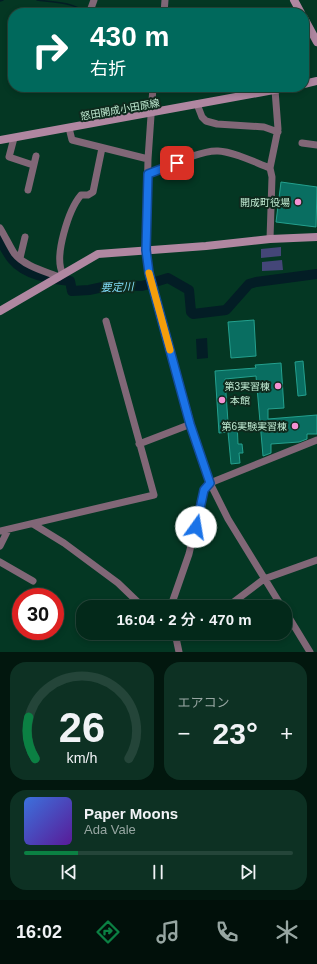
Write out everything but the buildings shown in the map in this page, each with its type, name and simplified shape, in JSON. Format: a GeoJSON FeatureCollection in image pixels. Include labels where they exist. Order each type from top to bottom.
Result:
{"type":"FeatureCollection","features":[{"type":"Feature","properties":{"kind":"street"},"geometry":{"type":"LineString","coordinates":[[309,27],[317,42]]}},
{"type":"Feature","properties":{"kind":"street"},"geometry":{"type":"LineString","coordinates":[[152,92],[148,159],[146,250],[152,283],[190,424],[210,483],[278,600]]}},
{"type":"Feature","properties":{"kind":"street","name":"怒田開成小田原線"},"geometry":{"type":"LineString","coordinates":[[0,140],[265,92]]}},
{"type":"Feature","properties":{"kind":"street"},"geometry":{"type":"LineString","coordinates":[[270,239],[272,177],[270,168],[278,132],[276,92]]}},
{"type":"Feature","properties":{"kind":"street"},"geometry":{"type":"LineString","coordinates":[[197,104],[202,117],[206,121],[217,124],[264,127],[278,132]]}},
{"type":"Feature","properties":{"kind":"street"},"geometry":{"type":"LineString","coordinates":[[68,128],[72,140],[148,159]]}},
{"type":"Feature","properties":{"kind":"street"},"geometry":{"type":"LineString","coordinates":[[14,138],[9,157],[33,165]]}},
{"type":"Feature","properties":{"kind":"street"},"geometry":{"type":"LineString","coordinates":[[302,143],[317,145]]}},
{"type":"Feature","properties":{"kind":"street"},"geometry":{"type":"LineString","coordinates":[[61,275],[61,246],[66,225],[75,202],[81,195],[88,196],[93,192],[102,148]]}},
{"type":"Feature","properties":{"kind":"street"},"geometry":{"type":"LineString","coordinates":[[148,174],[206,152],[217,151],[226,152],[270,168]]}},
{"type":"Feature","properties":{"kind":"street"},"geometry":{"type":"LineString","coordinates":[[28,190],[36,156]]}},
{"type":"Feature","properties":{"kind":"street"},"geometry":{"type":"LineString","coordinates":[[0,228],[15,254],[20,258],[36,268],[61,275]]}},
{"type":"Feature","properties":{"kind":"street"},"geometry":{"type":"LineString","coordinates":[[20,258],[25,237]]}},
{"type":"Feature","properties":{"kind":"street"},"geometry":{"type":"LineString","coordinates":[[0,311],[98,254],[206,246],[270,239],[317,237]]}},
{"type":"Feature","properties":{"kind":"street"},"geometry":{"type":"LineString","coordinates":[[0,531],[154,495],[106,321]]}},
{"type":"Feature","properties":{"kind":"street"},"geometry":{"type":"LineString","coordinates":[[139,444],[190,424]]}},
{"type":"Feature","properties":{"kind":"street"},"geometry":{"type":"LineString","coordinates":[[173,600],[190,554],[204,490],[210,483],[317,440]]}},
{"type":"Feature","properties":{"kind":"street"},"geometry":{"type":"LineString","coordinates":[[33,524],[64,542],[118,583],[136,600]]}},
{"type":"Feature","properties":{"kind":"street"},"geometry":{"type":"LineString","coordinates":[[0,546],[8,530]]}},
{"type":"Feature","properties":{"kind":"street"},"geometry":{"type":"LineString","coordinates":[[236,600],[264,579],[317,560]]}},
{"type":"Feature","properties":{"kind":"street"},"geometry":{"type":"LineString","coordinates":[[0,562],[32,581]]}},
{"type":"Feature","properties":{"kind":"street"},"geometry":{"type":"LineString","coordinates":[[292,622],[310,652]]}},
{"type":"Feature","properties":{"kind":"street"},"geometry":{"type":"LineString","coordinates":[[176,640],[179,652]]}},
{"type":"Feature","properties":{"kind":"shaded area"},"geometry":{"type":"Polygon","coordinates":[[[281,247],[281,256],[261,258],[261,249],[281,247]]]}},
{"type":"Feature","properties":{"kind":"shaded area"},"geometry":{"type":"Polygon","coordinates":[[[282,260],[283,270],[262,271],[262,262],[282,260]]]}},
{"type":"Feature","properties":{"kind":"shaded area"},"geometry":{"type":"Polygon","coordinates":[[[207,338],[208,358],[197,359],[196,339],[207,338]]]}},
{"type":"Feature","properties":{"kind":"waterway"},"geometry":{"type":"LineString","coordinates":[[37,0],[56,2],[78,8]]}},
{"type":"Feature","properties":{"kind":"waterway","name":"要定川"},"geometry":{"type":"LineString","coordinates":[[0,239],[12,259],[17,264],[38,275],[70,281],[72,291],[89,290],[112,285],[142,286],[168,278],[189,290],[191,312],[193,314],[226,310],[249,284],[317,274]]}},
{"type":"Feature","properties":{"kind":"slow traffic"},"geometry":{"type":"LineString","coordinates":[[149,273],[170,350]]}},
{"type":"Feature","properties":{"kind":"place","name":"開成町役場"},"geometry":{"type":"Point","coordinates":[298,202]}},
{"type":"Feature","properties":{"kind":"place","name":"第3実習棟"},"geometry":{"type":"Point","coordinates":[278,386]}},
{"type":"Feature","properties":{"kind":"place","name":"本館"},"geometry":{"type":"Point","coordinates":[222,400]}},
{"type":"Feature","properties":{"kind":"place","name":"第6実験実習棟"},"geometry":{"type":"Point","coordinates":[295,426]}},
{"type":"Feature","properties":{"kind":"route"},"geometry":{"type":"LineString","coordinates":[[177,163],[148,174],[146,258],[190,424],[210,483],[204,490],[196,527]]}}]}
